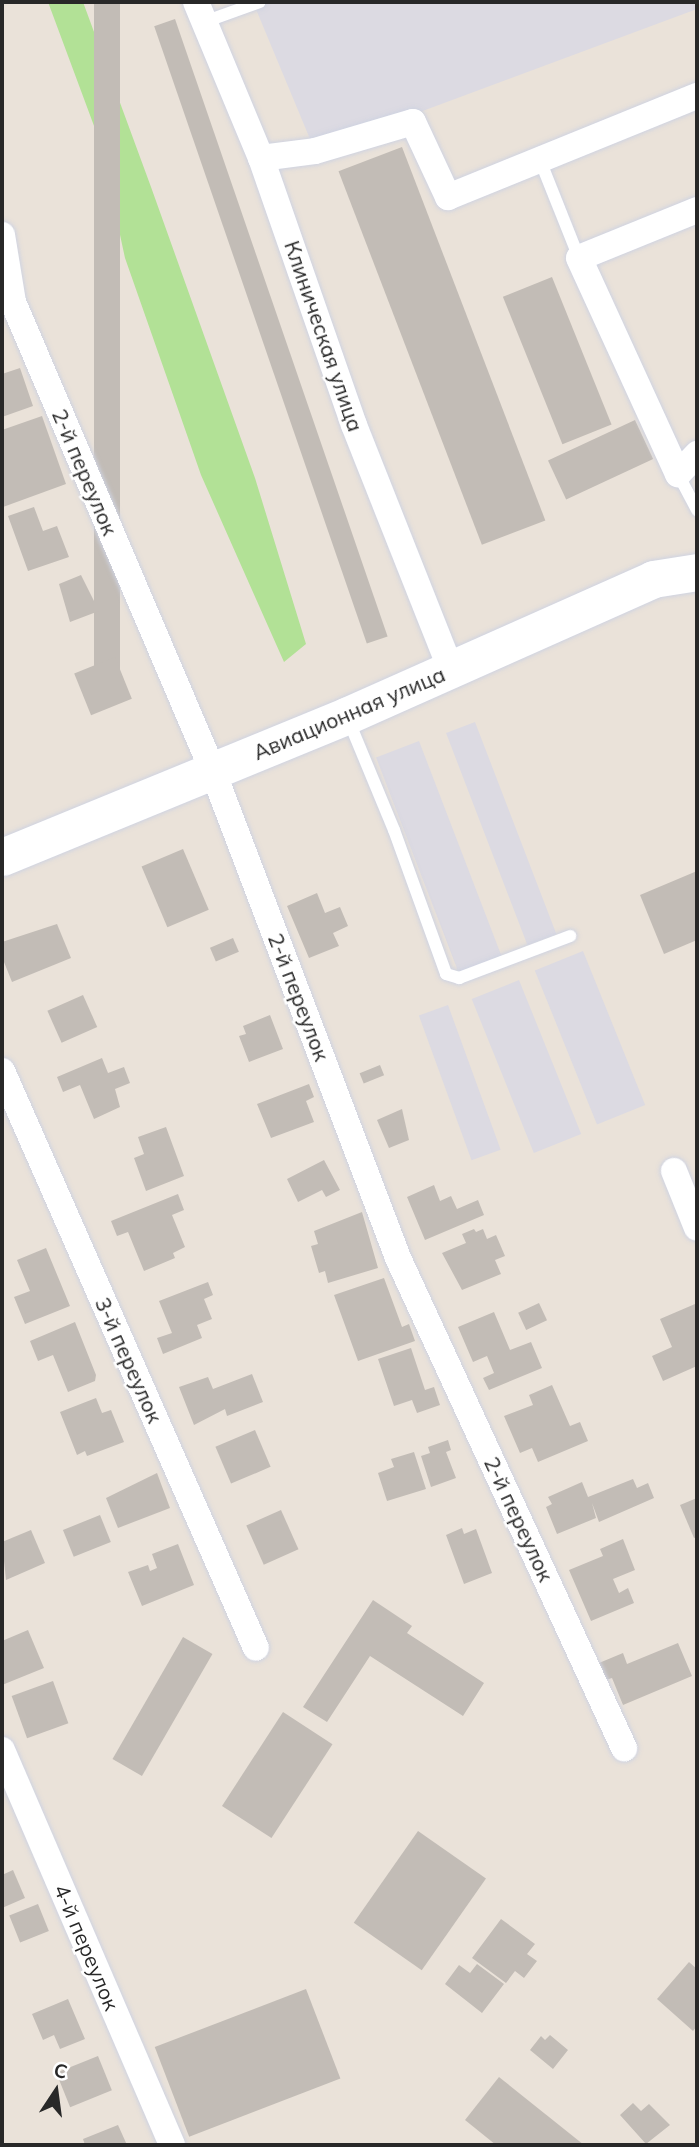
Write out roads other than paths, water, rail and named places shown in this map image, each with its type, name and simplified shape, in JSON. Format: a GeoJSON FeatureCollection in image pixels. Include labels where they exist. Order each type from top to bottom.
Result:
{"type":"FeatureCollection","features":[{"type":"Feature","properties":{"kind":"main road","name":"Авиационная улица"},"geometry":{"type":"LineString","coordinates":[[2,857],[346,716],[653,579],[697,572]]}},
{"type":"Feature","properties":{"kind":"street","name":"Клиническая улица"},"geometry":{"type":"LineString","coordinates":[[200,12],[261,158],[354,425],[451,670]]}},
{"type":"Feature","properties":{"kind":"street"},"geometry":{"type":"LineString","coordinates":[[261,158],[315,151],[413,122],[448,197],[697,96]]}},
{"type":"Feature","properties":{"kind":"street"},"geometry":{"type":"LineString","coordinates":[[697,210],[579,258],[678,474],[697,454]]}},
{"type":"Feature","properties":{"kind":"street","name":"2-й переулок"},"geometry":{"type":"LineString","coordinates":[[2,235],[13,302],[212,769],[398,1258],[624,1748]]}},
{"type":"Feature","properties":{"kind":"street","name":"3-й переулок"},"geometry":{"type":"LineString","coordinates":[[2,1071],[257,1648]]}},
{"type":"Feature","properties":{"kind":"street"},"geometry":{"type":"LineString","coordinates":[[674,1171],[697,1228]]}},
{"type":"Feature","properties":{"kind":"street","name":"4-й переулок"},"geometry":{"type":"LineString","coordinates":[[2,1750],[172,2145]]}},
{"type":"Feature","properties":{"kind":"lane"},"geometry":{"type":"LineString","coordinates":[[200,12],[260,2]]}},
{"type":"Feature","properties":{"kind":"lane"},"geometry":{"type":"LineString","coordinates":[[540,159],[579,258]]}},
{"type":"Feature","properties":{"kind":"lane"},"geometry":{"type":"LineString","coordinates":[[678,474],[697,510]]}},
{"type":"Feature","properties":{"kind":"lane"},"geometry":{"type":"LineString","coordinates":[[346,716],[394,830],[446,974],[459,978],[570,936]]}}]}
